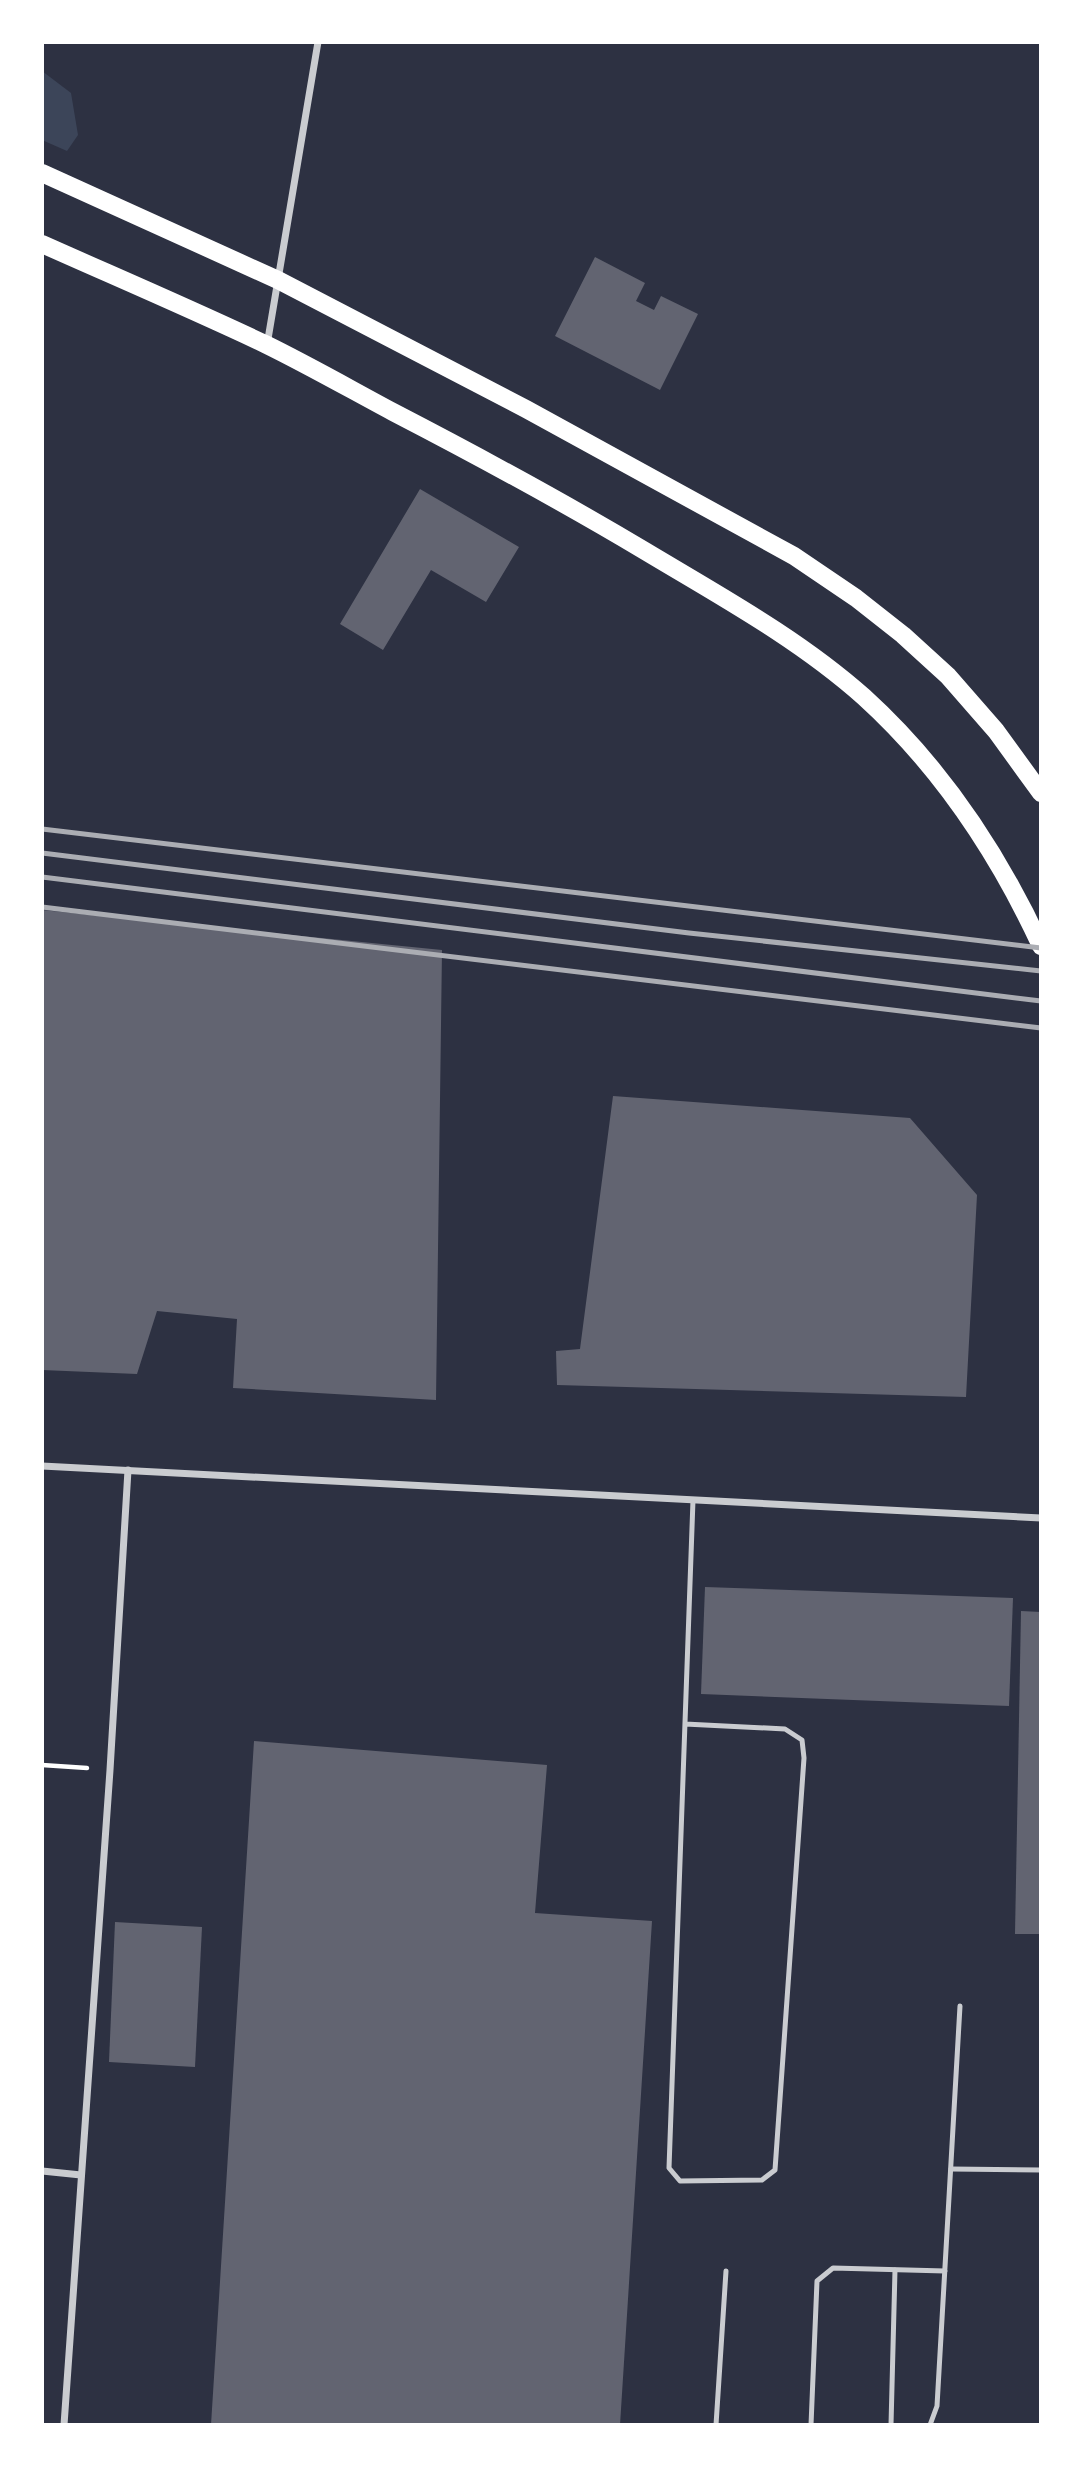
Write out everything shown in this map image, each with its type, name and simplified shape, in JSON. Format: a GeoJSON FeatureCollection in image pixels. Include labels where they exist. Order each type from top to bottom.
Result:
{"type":"FeatureCollection","features":[{"type":"Feature","properties":{"kind":"main road"},"geometry":{"type":"LineString","coordinates":[[42,173],[278,280],[538,415],[737,523],[804,563],[856,598],[903,635],[948,676],[996,731],[1041,793]]}},
{"type":"Feature","properties":{"kind":"main road"},"geometry":{"type":"LineString","coordinates":[[42,244],[267,345],[477,456],[606,527],[808,652],[863,697],[899,732],[944,783],[985,839],[1016,893],[1041,946]]}},
{"type":"Feature","properties":{"kind":"street"},"geometry":{"type":"LineString","coordinates":[[267,345],[318,42]]}},
{"type":"Feature","properties":{"kind":"street"},"geometry":{"type":"LineString","coordinates":[[42,1466],[1041,1518]]}},
{"type":"Feature","properties":{"kind":"street"},"geometry":{"type":"LineString","coordinates":[[64,2425],[110,1770],[128,1470]]}},
{"type":"Feature","properties":{"kind":"street"},"geometry":{"type":"LineString","coordinates":[[42,2171],[81,2175]]}},
{"type":"Feature","properties":{"kind":"lane"},"geometry":{"type":"LineString","coordinates":[[685,1724],[785,1729],[802,1740],[804,1758],[775,2170],[762,2180],[680,2181],[669,2168],[693,1500]]}},
{"type":"Feature","properties":{"kind":"lane"},"geometry":{"type":"LineString","coordinates":[[930,2425],[937,2406],[960,2006]]}},
{"type":"Feature","properties":{"kind":"lane"},"geometry":{"type":"LineString","coordinates":[[951,2169],[1041,2171]]}},
{"type":"Feature","properties":{"kind":"lane"},"geometry":{"type":"LineString","coordinates":[[811,2425],[817,2281],[833,2268],[945,2271]]}},
{"type":"Feature","properties":{"kind":"lane"},"geometry":{"type":"LineString","coordinates":[[891,2425],[895,2270]]}},
{"type":"Feature","properties":{"kind":"lane"},"geometry":{"type":"LineString","coordinates":[[716,2425],[726,2271]]}},
{"type":"Feature","properties":{"kind":"path"},"geometry":{"type":"LineString","coordinates":[[42,1765],[110,1770]]}},
{"type":"Feature","properties":{"kind":"shaded area"},"geometry":{"type":"Polygon","coordinates":[[[42,71],[71,93],[78,135],[67,151],[42,140],[42,71]]]}},
{"type":"Feature","properties":{"kind":"building"},"geometry":{"type":"Polygon","coordinates":[[[595,257],[645,283],[636,301],[654,310],[661,296],[698,314],[660,390],[555,336],[595,257]]]}},
{"type":"Feature","properties":{"kind":"building"},"geometry":{"type":"Polygon","coordinates":[[[420,489],[519,547],[486,602],[431,570],[383,650],[340,624],[420,489]]]}},
{"type":"Feature","properties":{"kind":"building"},"geometry":{"type":"Polygon","coordinates":[[[42,910],[442,950],[436,1400],[233,1388],[237,1319],[157,1311],[137,1374],[42,1370],[42,910]]]}},
{"type":"Feature","properties":{"kind":"building"},"geometry":{"type":"Polygon","coordinates":[[[613,1096],[910,1118],[977,1195],[966,1397],[557,1385],[556,1351],[580,1349],[613,1096]]]}},
{"type":"Feature","properties":{"kind":"building"},"geometry":{"type":"Polygon","coordinates":[[[705,1587],[1013,1598],[1009,1706],[701,1694],[705,1587]]]}},
{"type":"Feature","properties":{"kind":"building"},"geometry":{"type":"Polygon","coordinates":[[[1021,1611],[1041,1612],[1041,1934],[1015,1934],[1021,1611]]]}},
{"type":"Feature","properties":{"kind":"building"},"geometry":{"type":"Polygon","coordinates":[[[254,1741],[547,1765],[535,1913],[652,1921],[620,2425],[211,2425],[254,1741]]]}},
{"type":"Feature","properties":{"kind":"building"},"geometry":{"type":"Polygon","coordinates":[[[115,1922],[202,1927],[195,2067],[109,2062],[115,1922]]]}},
{"type":"Feature","properties":{"kind":"railway"},"geometry":{"type":"LineString","coordinates":[[42,829],[1041,948]]}},
{"type":"Feature","properties":{"kind":"railway"},"geometry":{"type":"LineString","coordinates":[[42,853],[689,933],[1041,971]]}},
{"type":"Feature","properties":{"kind":"railway"},"geometry":{"type":"LineString","coordinates":[[42,877],[1041,1001]]}},
{"type":"Feature","properties":{"kind":"railway"},"geometry":{"type":"LineString","coordinates":[[42,907],[1041,1028]]}}]}
